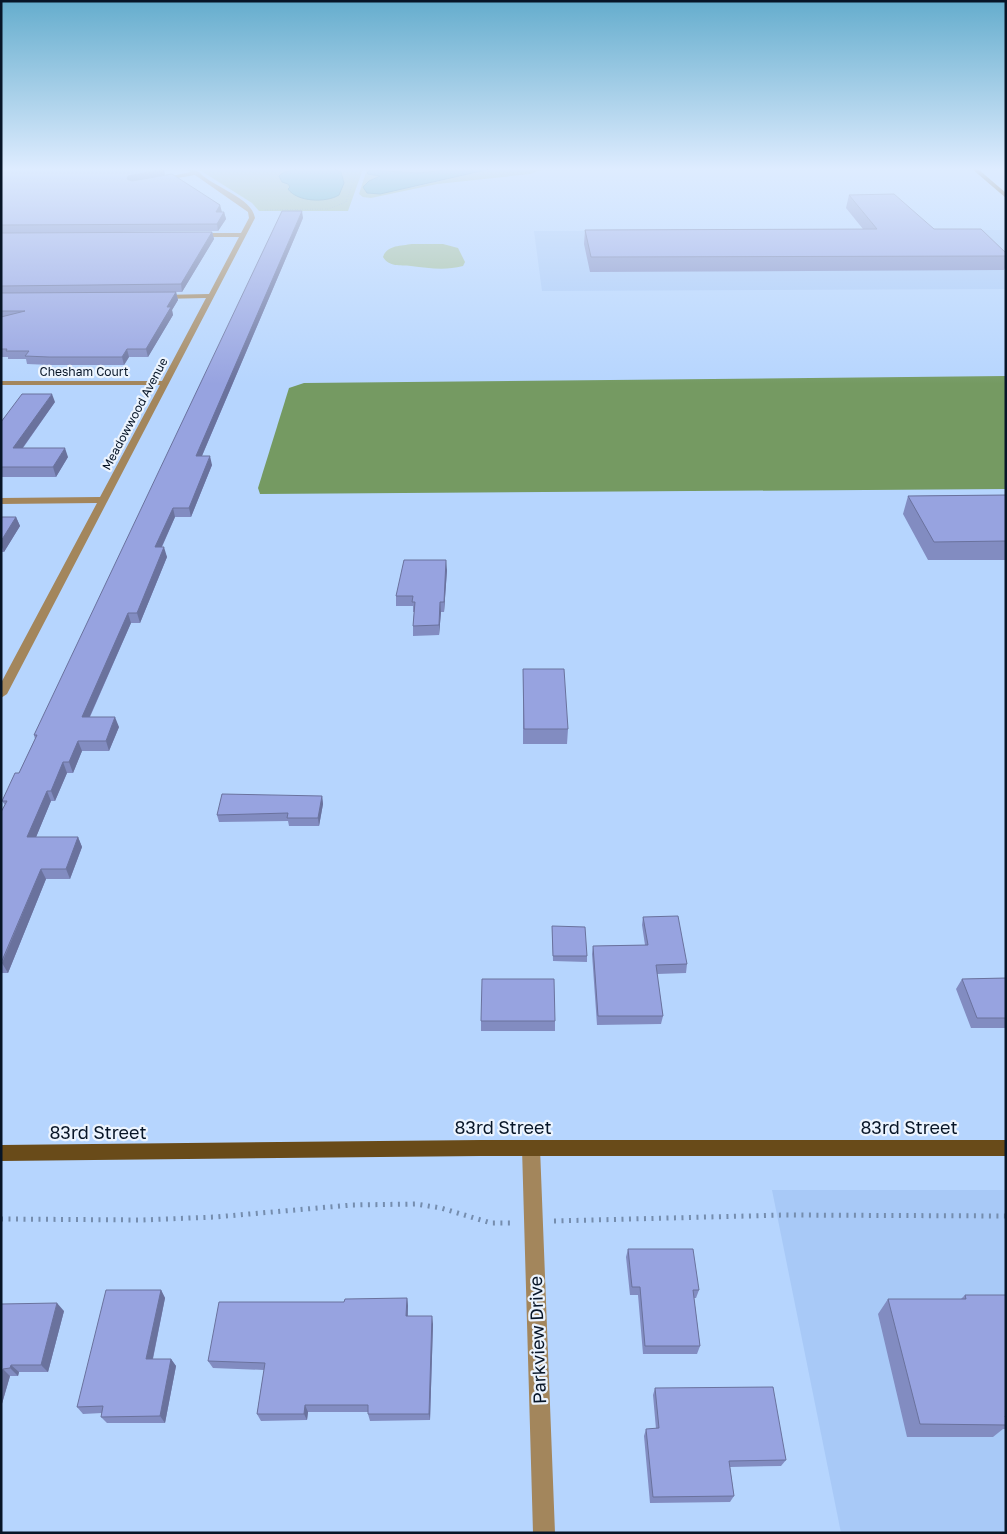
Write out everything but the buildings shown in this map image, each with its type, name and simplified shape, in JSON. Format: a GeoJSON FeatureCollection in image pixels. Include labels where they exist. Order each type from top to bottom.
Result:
{"type":"FeatureCollection","features":[{"type":"Feature","properties":{"kind":"main road","name":"83rd Street"},"geometry":{"type":"LineString","coordinates":[[1,1153],[531,1148],[1006,1148]]}},
{"type":"Feature","properties":{"kind":"street","name":"Meadowwood Avenue"},"geometry":{"type":"LineString","coordinates":[[1,694],[241,241]]}},
{"type":"Feature","properties":{"kind":"street"},"geometry":{"type":"LineString","coordinates":[[156,296],[211,296]]}},
{"type":"Feature","properties":{"kind":"street","name":"Chesham Court"},"geometry":{"type":"LineString","coordinates":[[1,383],[166,383]]}},
{"type":"Feature","properties":{"kind":"street"},"geometry":{"type":"LineString","coordinates":[[1,501],[103,500]]}},
{"type":"Feature","properties":{"kind":"street","name":"Parkview Drive"},"geometry":{"type":"LineString","coordinates":[[531,1148],[544,1533]]}},
{"type":"Feature","properties":{"kind":"path"},"geometry":{"type":"LineString","coordinates":[[1,1219],[142,1220],[215,1217],[352,1205],[416,1204],[441,1208],[491,1223],[785,1215],[1006,1216]]}},
{"type":"Feature","properties":{"kind":"shaded area"},"geometry":{"type":"Polygon","coordinates":[[[535,241],[1006,241],[1006,289],[542,291],[535,241]]]}},
{"type":"Feature","properties":{"kind":"shaded area"},"geometry":{"type":"Polygon","coordinates":[[[412,244],[443,244],[458,248],[465,262],[463,266],[437,269],[395,265],[383,257],[391,248],[412,244]]]}},
{"type":"Feature","properties":{"kind":"shaded area"},"geometry":{"type":"Polygon","coordinates":[[[1006,376],[1006,489],[260,494],[258,488],[289,388],[304,383],[1006,376]]]}},
{"type":"Feature","properties":{"kind":"shaded area"},"geometry":{"type":"Polygon","coordinates":[[[772,1190],[1006,1190],[1006,1533],[841,1533],[772,1190]]]}}]}
